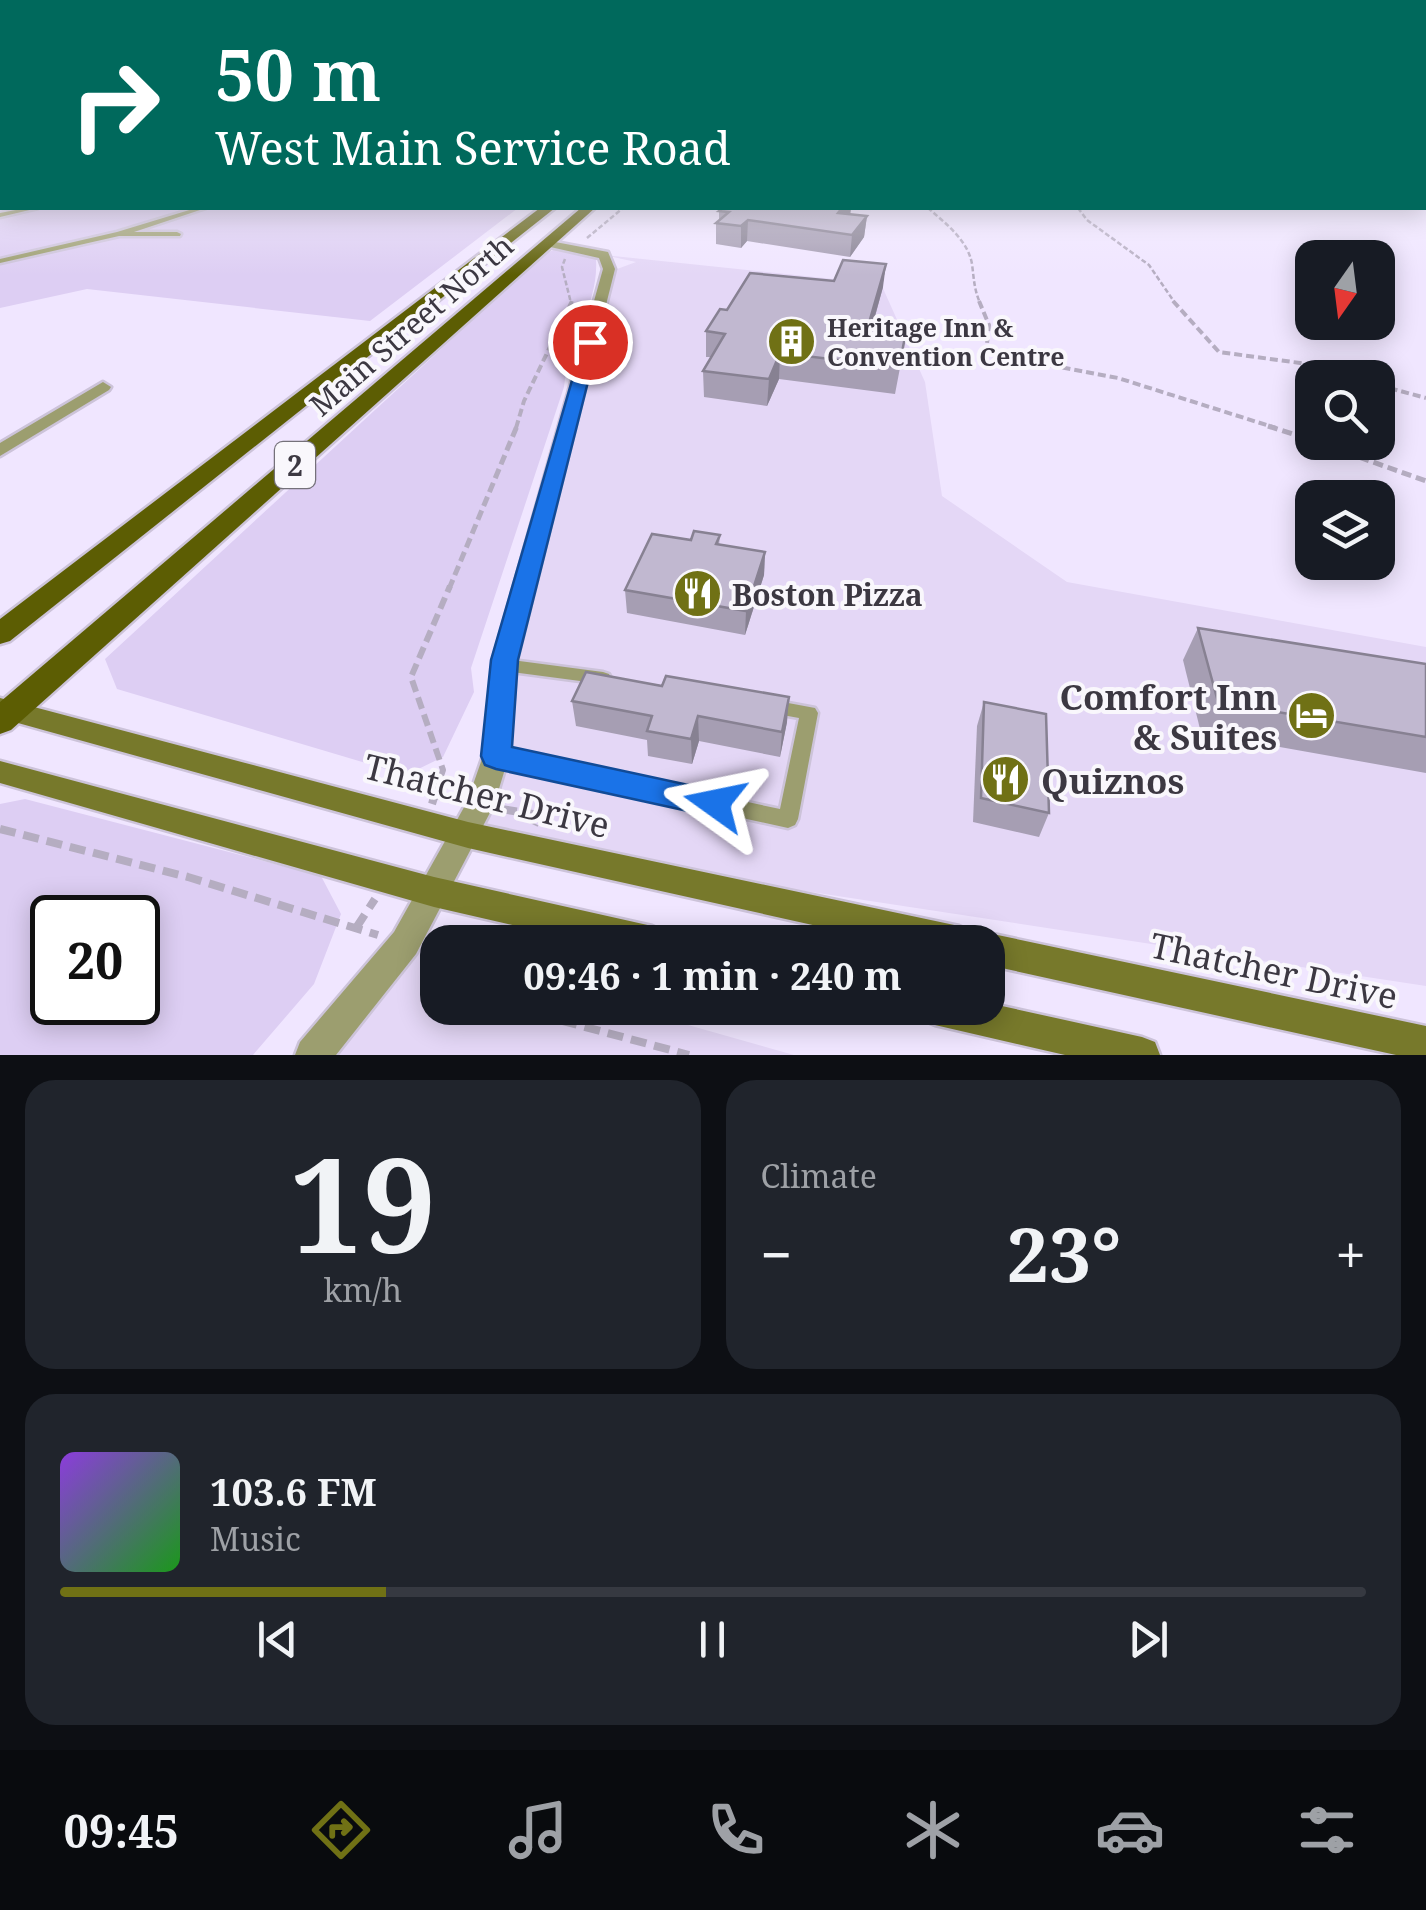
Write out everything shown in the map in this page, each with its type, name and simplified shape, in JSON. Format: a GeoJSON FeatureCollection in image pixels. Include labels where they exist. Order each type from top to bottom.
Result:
{"type":"FeatureCollection","features":[{"type":"Feature","properties":{"kind":"main road","name":"Main Street North"},"geometry":{"type":"LineString","coordinates":[[0,634],[545,210]]}},
{"type":"Feature","properties":{"kind":"main road","name":"Main Street North"},"geometry":{"type":"LineString","coordinates":[[4,713],[586,210]]}},
{"type":"Feature","properties":{"kind":"main road","name":"Thatcher Drive"},"geometry":{"type":"LineString","coordinates":[[4,713],[468,835],[881,925]]}},
{"type":"Feature","properties":{"kind":"main road"},"geometry":{"type":"LineString","coordinates":[[0,772],[434,892],[578,925]]}},
{"type":"Feature","properties":{"kind":"main road","name":"Thatcher Drive"},"geometry":{"type":"LineString","coordinates":[[1005,953],[1426,1044]]}},
{"type":"Feature","properties":{"kind":"main road"},"geometry":{"type":"LineString","coordinates":[[1005,1024],[1142,1055]]}},
{"type":"Feature","properties":{"kind":"street"},"geometry":{"type":"LineString","coordinates":[[313,1055],[404,943],[468,835],[496,756],[504,665],[610,268],[604,255],[550,244]]}},
{"type":"Feature","properties":{"kind":"street"},"geometry":{"type":"LineString","coordinates":[[0,450],[103,387]]}},
{"type":"Feature","properties":{"kind":"lane"},"geometry":{"type":"LineString","coordinates":[[0,261],[120,234],[196,210]]}},
{"type":"Feature","properties":{"kind":"lane"},"geometry":{"type":"LineString","coordinates":[[120,234],[177,234]]}},
{"type":"Feature","properties":{"kind":"lane"},"geometry":{"type":"LineString","coordinates":[[504,665],[625,682]]}},
{"type":"Feature","properties":{"kind":"lane"},"geometry":{"type":"LineString","coordinates":[[496,756],[788,819],[810,714],[754,704]]}},
{"type":"Feature","properties":{"kind":"path"},"geometry":{"type":"LineString","coordinates":[[424,824],[443,770],[411,677],[514,438],[530,386],[572,301],[562,263],[621,210]]}},
{"type":"Feature","properties":{"kind":"path"},"geometry":{"type":"LineString","coordinates":[[930,210],[957,234],[972,262],[972,283],[988,325],[986,353],[1118,378],[1295,435]]}},
{"type":"Feature","properties":{"kind":"path"},"geometry":{"type":"LineString","coordinates":[[1080,210],[1087,220],[1149,265],[1186,320],[1219,352],[1295,361]]}},
{"type":"Feature","properties":{"kind":"path"},"geometry":{"type":"LineString","coordinates":[[1395,390],[1426,398]]}},
{"type":"Feature","properties":{"kind":"path"},"geometry":{"type":"LineString","coordinates":[[1368,460],[1426,481]]}},
{"type":"Feature","properties":{"kind":"path"},"geometry":{"type":"LineString","coordinates":[[0,829],[188,877],[404,943]]}},
{"type":"Feature","properties":{"kind":"path"},"geometry":{"type":"LineString","coordinates":[[579,1025],[689,1055]]}},
{"type":"Feature","properties":{"kind":"shaded area"},"geometry":{"type":"Polygon","coordinates":[[[0,210],[515,210],[370,321],[87,289],[0,308],[0,210]]]}},
{"type":"Feature","properties":{"kind":"shaded area"},"geometry":{"type":"Polygon","coordinates":[[[553,250],[571,250],[596,259],[593,291],[471,668],[474,692],[443,757],[406,775],[117,689],[105,659],[543,255],[553,250]]]}},
{"type":"Feature","properties":{"kind":"shaded area"},"geometry":{"type":"Polygon","coordinates":[[[604,255],[881,284],[925,382],[942,496],[1067,582],[1426,647],[1426,986],[524,848],[468,835],[609,272],[636,262],[604,255]]]}},
{"type":"Feature","properties":{"kind":"shaded area"},"geometry":{"type":"Polygon","coordinates":[[[25,799],[321,876],[341,914],[314,984],[253,1055],[0,1055],[0,804],[25,799]]]}},
{"type":"Feature","properties":{"kind":"shaded area"},"geometry":{"type":"Polygon","coordinates":[[[405,943],[420,948],[420,1025],[688,1025],[794,1055],[313,1055],[405,943]]]}},
{"type":"Feature","properties":{"kind":"building"},"geometry":{"type":"Polygon","coordinates":[[[840,210],[838,213],[867,216],[852,235],[748,220],[741,226],[716,223],[729,212],[719,211],[840,210]]]}},
{"type":"Feature","properties":{"kind":"building","name":"Heritage Inn & Convention Centre"},"geometry":{"type":"Polygon","coordinates":[[[843,260],[886,264],[869,323],[907,327],[899,367],[780,353],[769,379],[703,371],[725,334],[706,331],[720,309],[727,310],[750,273],[834,281],[843,260]]]}},
{"type":"Feature","properties":{"kind":"building"},"geometry":{"type":"Polygon","coordinates":[[[694,531],[720,535],[716,544],[765,552],[746,611],[625,590],[652,534],[691,540],[694,531]]]}},
{"type":"Feature","properties":{"kind":"building"},"geometry":{"type":"Polygon","coordinates":[[[1198,628],[1426,664],[1426,737],[1218,702],[1198,628]]]}},
{"type":"Feature","properties":{"kind":"building"},"geometry":{"type":"Polygon","coordinates":[[[586,672],[662,686],[666,676],[789,697],[782,732],[698,716],[691,739],[647,731],[652,716],[572,701],[586,672]]]}},
{"type":"Feature","properties":{"kind":"building","name":"Quiznos"},"geometry":{"type":"Polygon","coordinates":[[[984,702],[1046,714],[1049,813],[981,798],[984,702]]]}},
{"type":"Feature","properties":{"kind":"place","name":"Heritage Inn & Convention Centre"},"geometry":{"type":"Point","coordinates":[792,341]}},
{"type":"Feature","properties":{"kind":"place","name":"Boston Pizza"},"geometry":{"type":"Point","coordinates":[697,594]}},
{"type":"Feature","properties":{"kind":"place","name":"Comfort Inn & Suites"},"geometry":{"type":"Point","coordinates":[1312,716]}},
{"type":"Feature","properties":{"kind":"place","name":"Quiznos"},"geometry":{"type":"Point","coordinates":[1006,780]}},
{"type":"Feature","properties":{"kind":"route"},"geometry":{"type":"LineString","coordinates":[[590,342],[504,660],[496,756],[715,803]]}}]}
